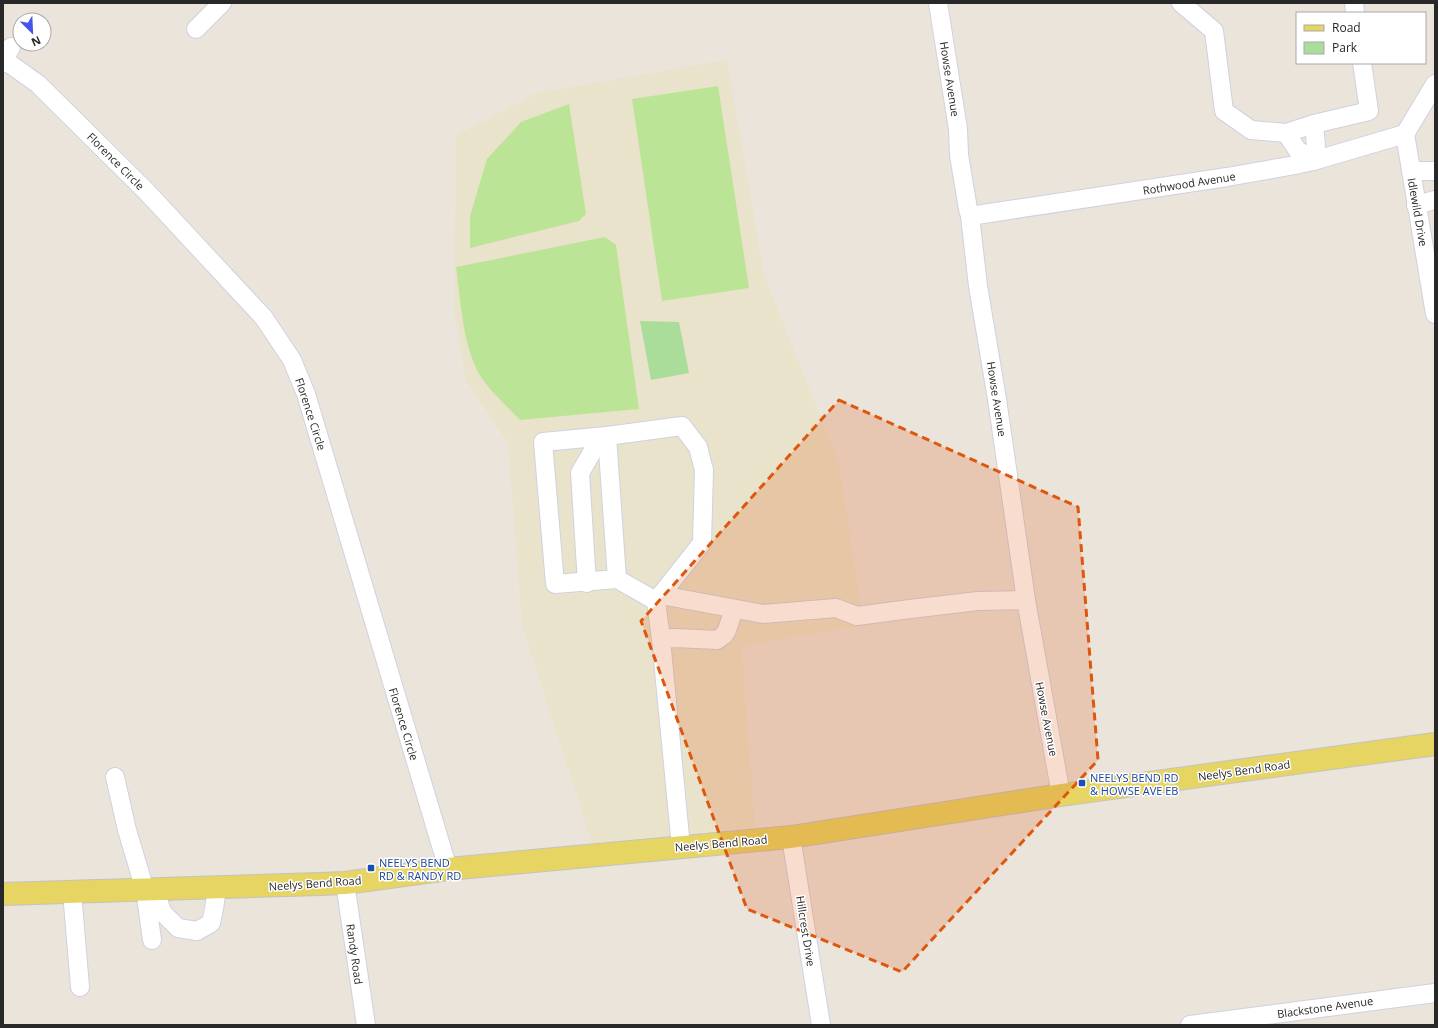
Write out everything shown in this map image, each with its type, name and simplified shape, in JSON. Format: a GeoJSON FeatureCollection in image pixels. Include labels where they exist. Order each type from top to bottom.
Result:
{"type":"FeatureCollection","features":[{"type":"Feature","properties":{"kind":"main road","name":"Neelys Bend Road"},"geometry":{"type":"LineString","coordinates":[[3,894],[345,883],[448,869],[791,837],[1061,795],[1435,744]]}},
{"type":"Feature","properties":{"kind":"street"},"geometry":{"type":"LineString","coordinates":[[196,29],[222,3]]}},
{"type":"Feature","properties":{"kind":"street","name":"Howse Avenue"},"geometry":{"type":"LineString","coordinates":[[938,3],[958,129],[959,155],[970,216],[978,286],[997,400],[1026,600],[1061,795]]}},
{"type":"Feature","properties":{"kind":"street"},"geometry":{"type":"LineString","coordinates":[[1181,3],[1214,31],[1224,111],[1251,130],[1286,133],[1314,124],[1369,111],[1362,64]]}},
{"type":"Feature","properties":{"kind":"street","name":"Florence Circle"},"geometry":{"type":"LineString","coordinates":[[6,57],[10,64],[38,84],[146,191],[264,318],[292,360],[306,394],[448,869]]}},
{"type":"Feature","properties":{"kind":"street"},"geometry":{"type":"LineString","coordinates":[[1409,127],[1435,84]]}},
{"type":"Feature","properties":{"kind":"street"},"geometry":{"type":"LineString","coordinates":[[1286,133],[1298,151],[1312,159],[1316,146],[1314,124]]}},
{"type":"Feature","properties":{"kind":"street","name":"Rothwood Avenue"},"geometry":{"type":"LineString","coordinates":[[970,216],[1227,177],[1312,159],[1409,127]]}},
{"type":"Feature","properties":{"kind":"street","name":"Idlewild Drive"},"geometry":{"type":"LineString","coordinates":[[1409,127],[1411,171],[1435,314]]}},
{"type":"Feature","properties":{"kind":"street"},"geometry":{"type":"LineString","coordinates":[[1411,171],[1435,171]]}},
{"type":"Feature","properties":{"kind":"street"},"geometry":{"type":"LineString","coordinates":[[1416,205],[1435,200]]}},
{"type":"Feature","properties":{"kind":"street"},"geometry":{"type":"LineString","coordinates":[[682,847],[661,639],[659,598],[702,543],[704,470],[698,446],[682,426],[607,436],[543,442],[555,584],[587,583],[617,579],[659,598],[763,614],[836,608],[857,616],[910,608],[978,601],[1026,600]]}},
{"type":"Feature","properties":{"kind":"street"},"geometry":{"type":"LineString","coordinates":[[607,436],[617,579]]}},
{"type":"Feature","properties":{"kind":"street"},"geometry":{"type":"LineString","coordinates":[[587,583],[580,472],[595,447],[607,436]]}},
{"type":"Feature","properties":{"kind":"street"},"geometry":{"type":"LineString","coordinates":[[661,639],[676,638],[717,640],[728,630],[734,610]]}},
{"type":"Feature","properties":{"kind":"street"},"geometry":{"type":"LineString","coordinates":[[115,777],[127,830],[150,889],[162,912],[178,928],[197,931],[211,923],[217,888]]}},
{"type":"Feature","properties":{"kind":"street","name":"Hillcrest Drive"},"geometry":{"type":"LineString","coordinates":[[791,837],[822,1025]]}},
{"type":"Feature","properties":{"kind":"street","name":"Randy Road"},"geometry":{"type":"LineString","coordinates":[[345,883],[366,1025]]}},
{"type":"Feature","properties":{"kind":"street"},"geometry":{"type":"LineString","coordinates":[[150,889],[152,940]]}},
{"type":"Feature","properties":{"kind":"street"},"geometry":{"type":"LineString","coordinates":[[72,892],[80,987]]}},
{"type":"Feature","properties":{"kind":"street","name":"Blackstone Avenue"},"geometry":{"type":"LineString","coordinates":[[1190,1025],[1435,993]]}},
{"type":"Feature","properties":{"kind":"highlighted area"},"geometry":{"type":"Polygon","coordinates":[[[839,400],[1078,507],[1098,760],[902,972],[747,909],[641,621],[839,400]]]}},
{"type":"Feature","properties":{"kind":"shaded area"},"geometry":{"type":"Polygon","coordinates":[[[727,60],[764,275],[838,461],[864,625],[741,646],[755,827],[592,843],[522,625],[508,443],[466,380],[454,309],[456,136],[536,93],[727,60]]]}},
{"type":"Feature","properties":{"kind":"green space"},"geometry":{"type":"Polygon","coordinates":[[[718,86],[749,288],[662,301],[632,99],[718,86]]]}},
{"type":"Feature","properties":{"kind":"green space"},"geometry":{"type":"Polygon","coordinates":[[[569,104],[586,214],[579,221],[470,248],[470,216],[487,159],[521,122],[569,104]]]}},
{"type":"Feature","properties":{"kind":"green space"},"geometry":{"type":"Polygon","coordinates":[[[605,237],[616,245],[639,409],[520,420],[487,385],[478,372],[465,334],[456,267],[605,237]]]}},
{"type":"Feature","properties":{"kind":"green space"},"geometry":{"type":"Polygon","coordinates":[[[640,321],[679,322],[689,373],[651,380],[640,321]]]}},
{"type":"Feature","properties":{"kind":"place","name":"NEELYS BEND RD & HOWSE AVE EB"},"geometry":{"type":"Point","coordinates":[1082,783]}},
{"type":"Feature","properties":{"kind":"place","name":"NEELYS BEND RD & RANDY RD"},"geometry":{"type":"Point","coordinates":[371,868]}}]}
